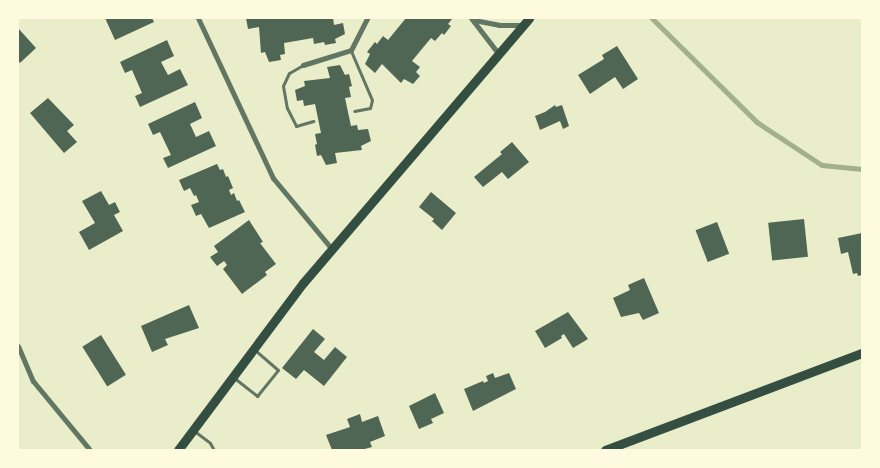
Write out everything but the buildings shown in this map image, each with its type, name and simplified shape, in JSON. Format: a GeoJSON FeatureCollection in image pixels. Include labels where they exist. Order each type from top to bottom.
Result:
{"type":"FeatureCollection","features":[{"type":"Feature","properties":{"kind":"main road"},"geometry":{"type":"LineString","coordinates":[[178,450],[254,348],[332,249],[526,21]]}},
{"type":"Feature","properties":{"kind":"main road"},"geometry":{"type":"LineString","coordinates":[[605,450],[862,353]]}},
{"type":"Feature","properties":{"kind":"street"},"geometry":{"type":"LineString","coordinates":[[198,18],[273,178],[332,249]]}},
{"type":"Feature","properties":{"kind":"street"},"geometry":{"type":"LineString","coordinates":[[303,65],[350,50],[366,18]]}},
{"type":"Feature","properties":{"kind":"street"},"geometry":{"type":"LineString","coordinates":[[472,19],[499,25],[526,21]]}},
{"type":"Feature","properties":{"kind":"street"},"geometry":{"type":"LineString","coordinates":[[472,19],[498,53]]}},
{"type":"Feature","properties":{"kind":"street"},"geometry":{"type":"LineString","coordinates":[[18,346],[33,381],[90,450]]}},
{"type":"Feature","properties":{"kind":"lane"},"geometry":{"type":"LineString","coordinates":[[350,50],[372,100],[370,108],[354,112]]}},
{"type":"Feature","properties":{"kind":"lane"},"geometry":{"type":"LineString","coordinates":[[303,65],[289,73],[283,86],[287,108],[296,126],[313,121]]}},
{"type":"Feature","properties":{"kind":"lane"},"geometry":{"type":"LineString","coordinates":[[233,376],[256,396],[278,370],[254,348]]}},
{"type":"Feature","properties":{"kind":"lane"},"geometry":{"type":"LineString","coordinates":[[193,430],[210,443],[214,450]]}},
{"type":"Feature","properties":{"kind":"waterway"},"geometry":{"type":"LineString","coordinates":[[652,18],[757,122],[822,165],[862,169]]}}]}
